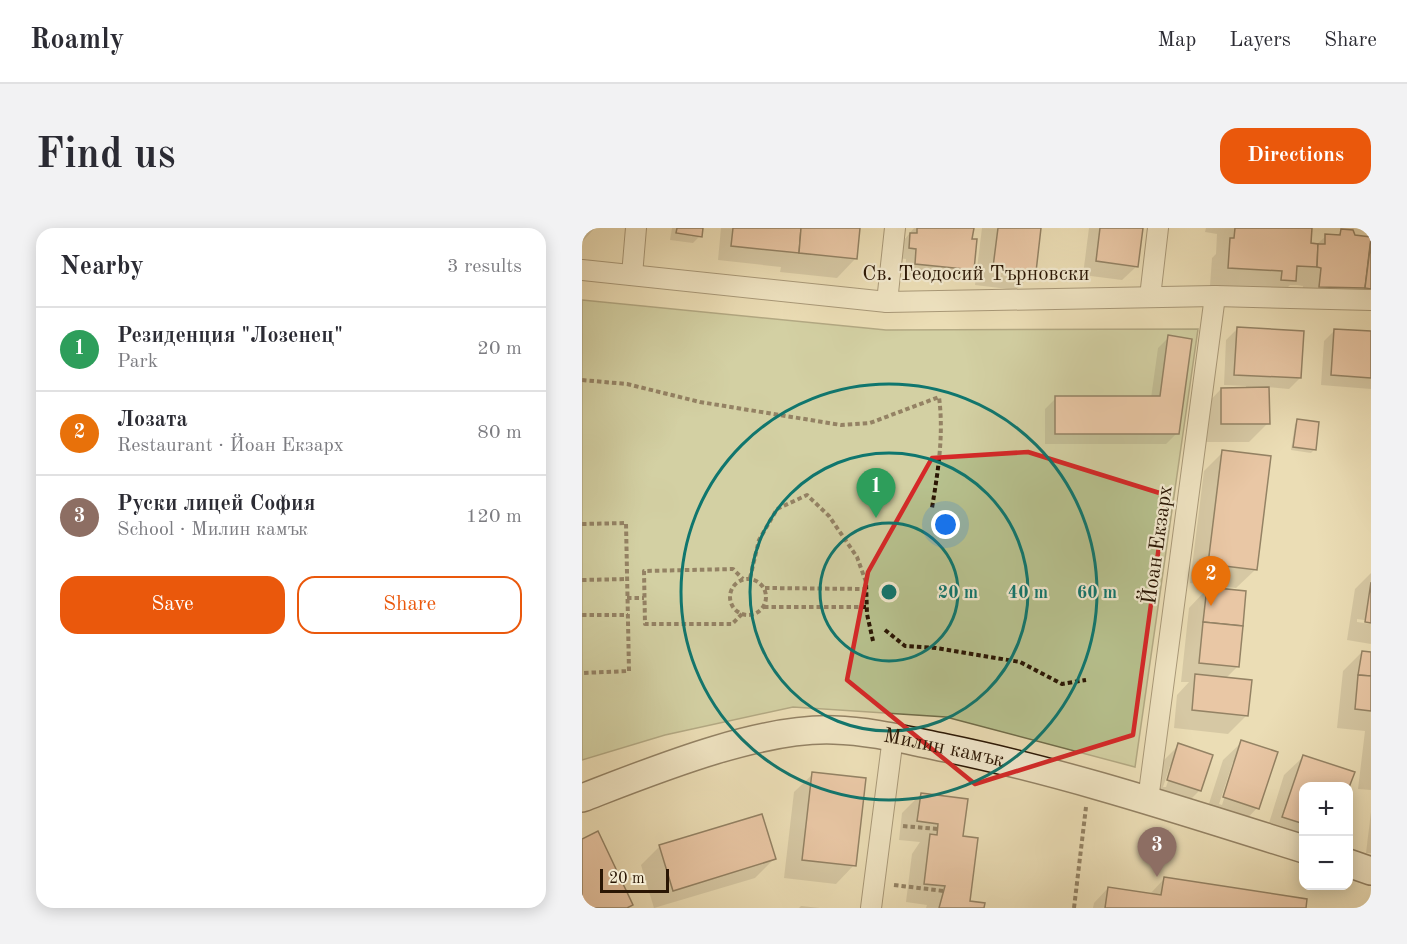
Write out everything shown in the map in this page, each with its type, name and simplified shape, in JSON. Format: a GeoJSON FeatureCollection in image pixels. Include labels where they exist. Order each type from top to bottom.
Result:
{"type":"FeatureCollection","features":[{"type":"Feature","properties":{"kind":"street"},"geometry":{"type":"LineString","coordinates":[[632,275],[636,228]]}},
{"type":"Feature","properties":{"kind":"street"},"geometry":{"type":"LineString","coordinates":[[887,302],[895,228]]}},
{"type":"Feature","properties":{"kind":"street"},"geometry":{"type":"LineString","coordinates":[[1150,297],[1158,228]]}},
{"type":"Feature","properties":{"kind":"street","name":"Св. Теодосий Търновски"},"geometry":{"type":"LineString","coordinates":[[582,270],[887,302],[1215,296],[1371,300]]}},
{"type":"Feature","properties":{"kind":"street","name":"Йоан Екзарх"},"geometry":{"type":"LineString","coordinates":[[1148,800],[1215,296]]}},
{"type":"Feature","properties":{"kind":"street","name":"Милин камък"},"geometry":{"type":"LineString","coordinates":[[582,798],[657,770],[772,736],[834,730],[893,737],[988,757],[1148,800],[1299,847]]}},
{"type":"Feature","properties":{"kind":"street"},"geometry":{"type":"LineString","coordinates":[[871,908],[893,737]]}},
{"type":"Feature","properties":{"kind":"street"},"geometry":{"type":"LineString","coordinates":[[1353,865],[1371,871]]}},
{"type":"Feature","properties":{"kind":"path"},"geometry":{"type":"LineString","coordinates":[[582,380],[627,384],[700,402],[841,425],[870,423],[939,397],[942,422],[940,456],[932,508]]}},
{"type":"Feature","properties":{"kind":"path"},"geometry":{"type":"LineString","coordinates":[[750,578],[759,540],[777,509],[807,495],[829,516],[846,537],[863,570],[873,641]]}},
{"type":"Feature","properties":{"kind":"path"},"geometry":{"type":"LineString","coordinates":[[582,524],[626,523],[629,671],[582,673]]}},
{"type":"Feature","properties":{"kind":"path"},"geometry":{"type":"LineString","coordinates":[[742,614],[732,624],[645,624],[644,571],[733,569],[743,579]]}},
{"type":"Feature","properties":{"kind":"path"},"geometry":{"type":"LineString","coordinates":[[582,580],[627,579]]}},
{"type":"Feature","properties":{"kind":"path"},"geometry":{"type":"LineString","coordinates":[[743,579],[756,580],[765,588],[767,601],[764,607],[754,614],[742,614],[733,606],[730,596],[734,585],[743,579]]}},
{"type":"Feature","properties":{"kind":"path"},"geometry":{"type":"LineString","coordinates":[[765,588],[867,589]]}},
{"type":"Feature","properties":{"kind":"path"},"geometry":{"type":"LineString","coordinates":[[627,598],[644,598]]}},
{"type":"Feature","properties":{"kind":"path"},"geometry":{"type":"LineString","coordinates":[[764,607],[867,607]]}},
{"type":"Feature","properties":{"kind":"path"},"geometry":{"type":"LineString","coordinates":[[582,615],[628,615]]}},
{"type":"Feature","properties":{"kind":"path"},"geometry":{"type":"LineString","coordinates":[[885,630],[905,646],[936,648],[1020,662],[1062,684],[1086,680]]}},
{"type":"Feature","properties":{"kind":"path"},"geometry":{"type":"LineString","coordinates":[[1074,908],[1089,783]]}},
{"type":"Feature","properties":{"kind":"path"},"geometry":{"type":"LineString","coordinates":[[897,825],[938,829]]}},
{"type":"Feature","properties":{"kind":"path"},"geometry":{"type":"LineString","coordinates":[[874,883],[944,891]]}},
{"type":"Feature","properties":{"kind":"highlighted area"},"geometry":{"type":"Polygon","coordinates":[[[1028,452],[1166,495],[1133,735],[975,784],[847,680],[868,572],[932,458],[1028,452]]]}},
{"type":"Feature","properties":{"kind":"green space"},"geometry":{"type":"Polygon","coordinates":[[[582,300],[886,330],[1198,329],[1135,767],[946,717],[793,707],[665,735],[582,760],[582,300]]]}},
{"type":"Feature","properties":{"kind":"building"},"geometry":{"type":"Polygon","coordinates":[[[677,228],[703,228],[702,237],[676,233],[677,228]]]}},
{"type":"Feature","properties":{"kind":"building"},"geometry":{"type":"Polygon","coordinates":[[[733,228],[801,228],[799,253],[731,246],[733,228]]]}},
{"type":"Feature","properties":{"kind":"building"},"geometry":{"type":"Polygon","coordinates":[[[801,228],[860,228],[857,259],[799,253],[801,228]]]}},
{"type":"Feature","properties":{"kind":"building"},"geometry":{"type":"Polygon","coordinates":[[[917,228],[974,228],[972,239],[977,239],[974,270],[915,264],[916,249],[909,248],[910,233],[917,233],[917,228]]]}},
{"type":"Feature","properties":{"kind":"building"},"geometry":{"type":"Polygon","coordinates":[[[998,228],[1041,228],[1036,272],[993,267],[998,228]]]}},
{"type":"Feature","properties":{"kind":"building"},"geometry":{"type":"Polygon","coordinates":[[[1100,228],[1143,228],[1138,267],[1096,261],[1100,228]]]}},
{"type":"Feature","properties":{"kind":"building"},"geometry":{"type":"Polygon","coordinates":[[[1235,228],[1312,228],[1311,243],[1318,244],[1317,267],[1297,266],[1296,281],[1281,280],[1282,271],[1228,268],[1230,238],[1234,238],[1235,228]]]}},
{"type":"Feature","properties":{"kind":"building"},"geometry":{"type":"Polygon","coordinates":[[[1341,229],[1353,230],[1355,235],[1371,237],[1365,288],[1319,287],[1321,268],[1317,267],[1318,244],[1325,244],[1325,234],[1340,235],[1341,229]]]}},
{"type":"Feature","properties":{"kind":"building"},"geometry":{"type":"Polygon","coordinates":[[[1371,241],[1371,289],[1365,288],[1371,241]]]}},
{"type":"Feature","properties":{"kind":"building"},"geometry":{"type":"Polygon","coordinates":[[[1237,327],[1304,331],[1301,378],[1234,375],[1237,327]]]}},
{"type":"Feature","properties":{"kind":"building"},"geometry":{"type":"Polygon","coordinates":[[[1334,329],[1371,331],[1371,378],[1331,375],[1334,329]]]}},
{"type":"Feature","properties":{"kind":"building"},"geometry":{"type":"Polygon","coordinates":[[[1168,335],[1192,339],[1179,434],[1055,434],[1055,396],[1160,396],[1168,335]]]}},
{"type":"Feature","properties":{"kind":"building"},"geometry":{"type":"Polygon","coordinates":[[[1269,387],[1270,424],[1221,424],[1221,388],[1269,387]]]}},
{"type":"Feature","properties":{"kind":"building"},"geometry":{"type":"Polygon","coordinates":[[[1297,419],[1319,422],[1316,450],[1293,447],[1297,419]]]}},
{"type":"Feature","properties":{"kind":"building"},"geometry":{"type":"Polygon","coordinates":[[[1222,450],[1271,456],[1257,570],[1208,564],[1222,450]]]}},
{"type":"Feature","properties":{"kind":"building"},"geometry":{"type":"Polygon","coordinates":[[[1371,582],[1371,623],[1365,622],[1371,582]]]}},
{"type":"Feature","properties":{"kind":"building"},"geometry":{"type":"Polygon","coordinates":[[[1207,587],[1246,591],[1243,626],[1203,622],[1207,587]]]}},
{"type":"Feature","properties":{"kind":"building"},"geometry":{"type":"Polygon","coordinates":[[[1203,622],[1243,626],[1239,667],[1199,663],[1203,622]]]}},
{"type":"Feature","properties":{"kind":"building"},"geometry":{"type":"Polygon","coordinates":[[[1362,651],[1371,652],[1371,676],[1358,675],[1362,651]]]}},
{"type":"Feature","properties":{"kind":"building"},"geometry":{"type":"Polygon","coordinates":[[[1195,674],[1252,680],[1248,716],[1192,710],[1195,674]]]}},
{"type":"Feature","properties":{"kind":"building"},"geometry":{"type":"Polygon","coordinates":[[[1358,675],[1371,676],[1371,711],[1355,709],[1358,675]]]}},
{"type":"Feature","properties":{"kind":"building"},"geometry":{"type":"Polygon","coordinates":[[[1241,740],[1278,752],[1259,809],[1223,797],[1241,740]]]}},
{"type":"Feature","properties":{"kind":"building"},"geometry":{"type":"Polygon","coordinates":[[[1178,743],[1213,755],[1201,791],[1167,780],[1178,743]]]}},
{"type":"Feature","properties":{"kind":"building"},"geometry":{"type":"Polygon","coordinates":[[[1303,755],[1355,772],[1351,782],[1299,782],[1299,822],[1282,817],[1303,755]]]}},
{"type":"Feature","properties":{"kind":"building"},"geometry":{"type":"Polygon","coordinates":[[[812,772],[866,778],[856,866],[802,860],[812,772]]]}},
{"type":"Feature","properties":{"kind":"building"},"geometry":{"type":"Polygon","coordinates":[[[921,793],[968,799],[963,836],[978,838],[970,901],[985,903],[984,908],[939,908],[945,886],[924,884],[930,834],[937,835],[938,824],[917,821],[921,793]]]}},
{"type":"Feature","properties":{"kind":"building"},"geometry":{"type":"Polygon","coordinates":[[[762,814],[776,859],[673,891],[659,845],[762,814]]]}},
{"type":"Feature","properties":{"kind":"building"},"geometry":{"type":"Polygon","coordinates":[[[598,831],[633,905],[627,908],[582,908],[582,839],[598,831]]]}},
{"type":"Feature","properties":{"kind":"building"},"geometry":{"type":"Polygon","coordinates":[[[1164,877],[1307,899],[1306,908],[1105,908],[1108,887],[1161,895],[1164,877]]]}},
{"type":"Feature","properties":{"kind":"place","name":"Резиденция \"Лозенец\""},"geometry":{"type":"Point","coordinates":[876,518]}},
{"type":"Feature","properties":{"kind":"place","name":"Лозата"},"geometry":{"type":"Point","coordinates":[1211,606]}},
{"type":"Feature","properties":{"kind":"place","name":"Руски лицей София"},"geometry":{"type":"Point","coordinates":[1157,877]}}]}
